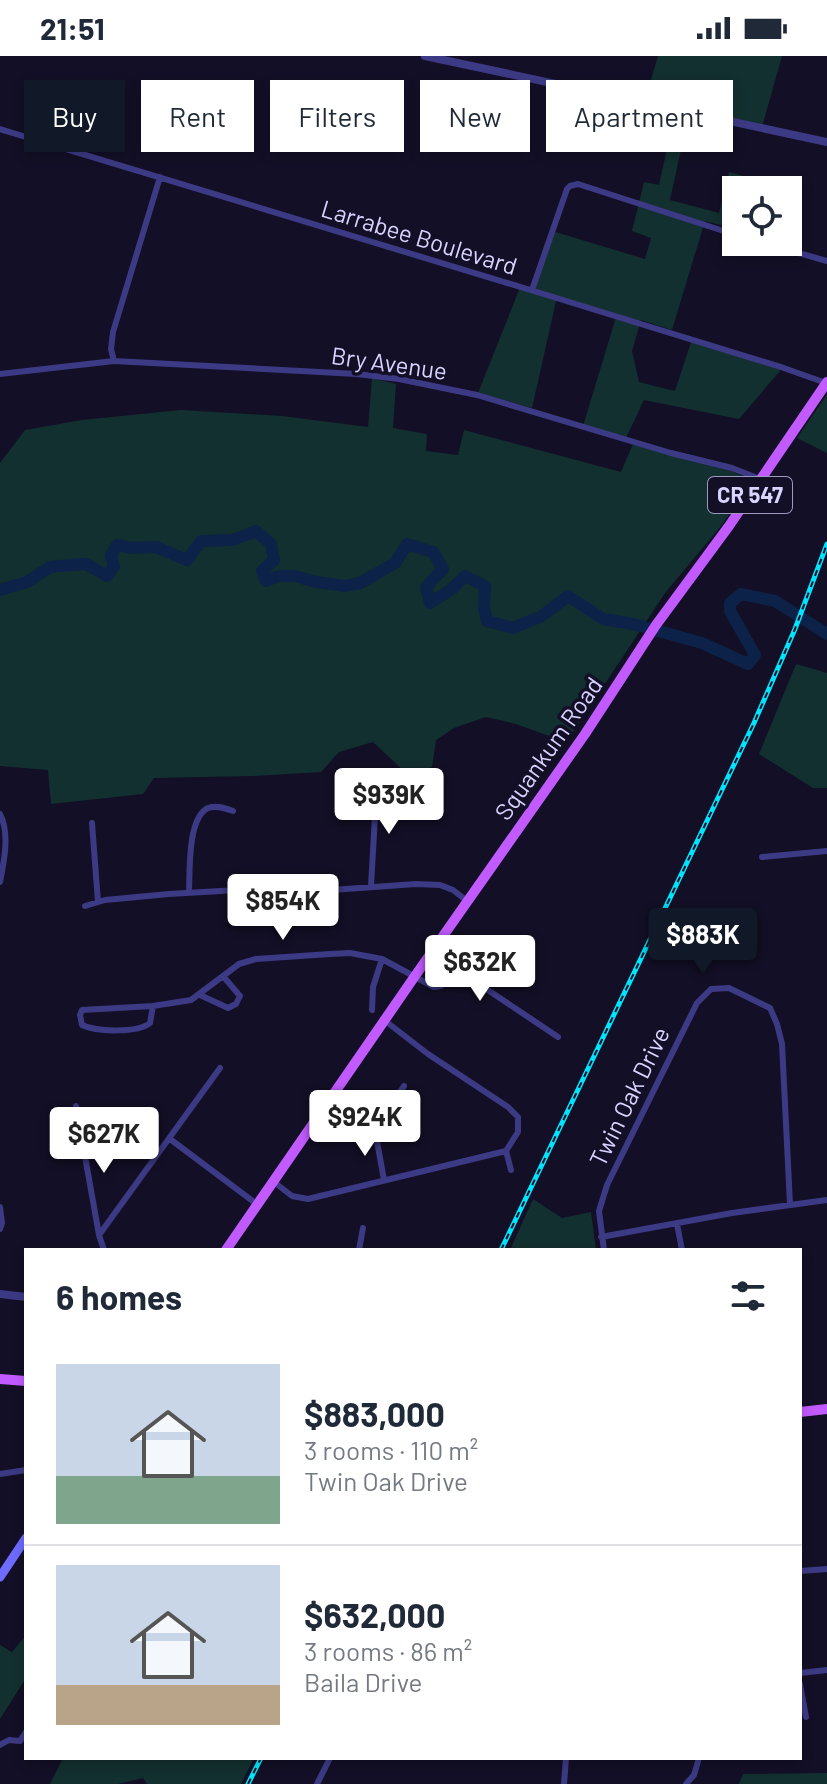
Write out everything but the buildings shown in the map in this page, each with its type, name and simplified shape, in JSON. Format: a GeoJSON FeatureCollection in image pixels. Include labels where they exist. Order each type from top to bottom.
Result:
{"type":"FeatureCollection","features":[{"type":"Feature","properties":{"kind":"main road","name":"CR 547"},"geometry":{"type":"LineString","coordinates":[[760,479],[827,383]]}},
{"type":"Feature","properties":{"kind":"main road","name":"Squankum Road"},"geometry":{"type":"LineString","coordinates":[[227,1248],[760,479]]}},
{"type":"Feature","properties":{"kind":"main road"},"geometry":{"type":"LineString","coordinates":[[0,1379],[24,1381]]}},
{"type":"Feature","properties":{"kind":"main road"},"geometry":{"type":"LineString","coordinates":[[802,1412],[827,1409]]}},
{"type":"Feature","properties":{"kind":"main road"},"geometry":{"type":"LineString","coordinates":[[2,1572],[24,1541]]}},
{"type":"Feature","properties":{"kind":"street"},"geometry":{"type":"LineString","coordinates":[[425,56],[827,142]]}},
{"type":"Feature","properties":{"kind":"street","name":"Larrabee Boulevard"},"geometry":{"type":"LineString","coordinates":[[0,129],[827,383]]}},
{"type":"Feature","properties":{"kind":"street"},"geometry":{"type":"LineString","coordinates":[[114,361],[111,349],[113,332],[160,177]]}},
{"type":"Feature","properties":{"kind":"street"},"geometry":{"type":"LineString","coordinates":[[532,290],[570,186],[578,184],[722,230]]}},
{"type":"Feature","properties":{"kind":"street"},"geometry":{"type":"LineString","coordinates":[[802,254],[827,261]]}},
{"type":"Feature","properties":{"kind":"street","name":"Bry Avenue"},"geometry":{"type":"LineString","coordinates":[[0,374],[114,361],[399,379],[477,395],[732,468],[760,479]]}},
{"type":"Feature","properties":{"kind":"street"},"geometry":{"type":"LineString","coordinates":[[371,789],[375,816],[371,886]]}},
{"type":"Feature","properties":{"kind":"street"},"geometry":{"type":"LineString","coordinates":[[189,893],[192,840],[200,815],[208,808],[233,811]]}},
{"type":"Feature","properties":{"kind":"street"},"geometry":{"type":"LineString","coordinates":[[0,814],[5,840],[0,882]]}},
{"type":"Feature","properties":{"kind":"street"},"geometry":{"type":"LineString","coordinates":[[92,823],[98,902]]}},
{"type":"Feature","properties":{"kind":"street"},"geometry":{"type":"LineString","coordinates":[[762,857],[827,851]]}},
{"type":"Feature","properties":{"kind":"street"},"geometry":{"type":"LineString","coordinates":[[85,906],[105,900],[189,893],[255,889],[303,892],[416,884],[440,885],[467,901]]}},
{"type":"Feature","properties":{"kind":"street"},"geometry":{"type":"LineString","coordinates":[[153,1006],[150,1023],[142,1029],[96,1030],[82,1025],[80,1015],[82,1010],[153,1006],[191,1000],[239,964],[256,959],[350,953],[382,959],[438,987],[455,974],[464,974],[558,1037]]}},
{"type":"Feature","properties":{"kind":"street"},"geometry":{"type":"LineString","coordinates":[[372,1010],[373,987],[382,959]]}},
{"type":"Feature","properties":{"kind":"street"},"geometry":{"type":"LineString","coordinates":[[200,995],[228,1008],[236,1004],[240,996],[223,976]]}},
{"type":"Feature","properties":{"kind":"street","name":"Twin Oak Drive"},"geometry":{"type":"LineString","coordinates":[[604,1248],[599,1211],[607,1185],[697,1003],[711,989],[729,988],[770,1008],[777,1024],[782,1044],[790,1204]]}},
{"type":"Feature","properties":{"kind":"street"},"geometry":{"type":"LineString","coordinates":[[274,1182],[292,1196],[308,1199],[506,1151],[518,1132],[518,1117],[384,1020]]}},
{"type":"Feature","properties":{"kind":"street"},"geometry":{"type":"LineString","coordinates":[[99,1235],[220,1068]]}},
{"type":"Feature","properties":{"kind":"street"},"geometry":{"type":"LineString","coordinates":[[384,1180],[375,1130],[404,1086]]}},
{"type":"Feature","properties":{"kind":"street"},"geometry":{"type":"LineString","coordinates":[[76,1106],[103,1248]]}},
{"type":"Feature","properties":{"kind":"street"},"geometry":{"type":"LineString","coordinates":[[170,1139],[258,1205]]}},
{"type":"Feature","properties":{"kind":"street"},"geometry":{"type":"LineString","coordinates":[[506,1151],[511,1170]]}},
{"type":"Feature","properties":{"kind":"street"},"geometry":{"type":"LineString","coordinates":[[601,1237],[732,1213],[827,1200]]}},
{"type":"Feature","properties":{"kind":"street"},"geometry":{"type":"LineString","coordinates":[[0,1207],[0,1229]]}},
{"type":"Feature","properties":{"kind":"street"},"geometry":{"type":"LineString","coordinates":[[677,1224],[682,1248]]}},
{"type":"Feature","properties":{"kind":"street"},"geometry":{"type":"LineString","coordinates":[[359,1248],[363,1228]]}},
{"type":"Feature","properties":{"kind":"street"},"geometry":{"type":"LineString","coordinates":[[0,1294],[24,1297]]}},
{"type":"Feature","properties":{"kind":"street"},"geometry":{"type":"LineString","coordinates":[[0,1474],[24,1470]]}},
{"type":"Feature","properties":{"kind":"street"},"geometry":{"type":"LineString","coordinates":[[802,1571],[827,1569]]}},
{"type":"Feature","properties":{"kind":"street"},"geometry":{"type":"LineString","coordinates":[[802,1673],[827,1670]]}},
{"type":"Feature","properties":{"kind":"street"},"geometry":{"type":"LineString","coordinates":[[802,1695],[806,1717]]}},
{"type":"Feature","properties":{"kind":"street"},"geometry":{"type":"LineString","coordinates":[[0,1745],[9,1740],[20,1741],[24,1735]]}},
{"type":"Feature","properties":{"kind":"street"},"geometry":{"type":"LineString","coordinates":[[317,1784],[329,1760]]}},
{"type":"Feature","properties":{"kind":"street"},"geometry":{"type":"LineString","coordinates":[[564,1784],[566,1760]]}},
{"type":"Feature","properties":{"kind":"street"},"geometry":{"type":"LineString","coordinates":[[686,1784],[694,1775],[698,1760]]}},
{"type":"Feature","properties":{"kind":"green space"},"geometry":{"type":"Polygon","coordinates":[[[658,56],[782,56],[762,127],[733,121],[733,80],[651,80],[658,56]]]}},
{"type":"Feature","properties":{"kind":"green space"},"geometry":{"type":"Polygon","coordinates":[[[666,152],[680,152],[670,200],[719,213],[722,201],[722,225],[705,221],[672,330],[641,320],[632,351],[639,382],[675,391],[692,339],[785,365],[739,419],[644,400],[626,438],[583,426],[617,314],[557,297],[532,408],[478,393],[521,285],[534,288],[552,231],[645,259],[651,238],[632,231],[644,182],[659,185],[666,152]]]}},
{"type":"Feature","properties":{"kind":"green space"},"geometry":{"type":"Polygon","coordinates":[[[372,378],[396,384],[393,428],[427,434],[426,451],[458,455],[464,430],[621,472],[633,444],[731,471],[749,479],[749,486],[721,526],[665,593],[563,747],[552,737],[486,717],[454,728],[436,740],[432,767],[407,774],[373,742],[339,752],[321,772],[154,778],[143,794],[51,804],[48,770],[0,766],[0,463],[25,430],[82,420],[181,410],[282,416],[368,427],[372,378]]]}},
{"type":"Feature","properties":{"kind":"green space"},"geometry":{"type":"Polygon","coordinates":[[[827,396],[827,453],[797,438],[827,396]]]}},
{"type":"Feature","properties":{"kind":"green space"},"geometry":{"type":"Polygon","coordinates":[[[796,664],[827,673],[827,788],[813,788],[759,754],[796,664]]]}},
{"type":"Feature","properties":{"kind":"green space"},"geometry":{"type":"Polygon","coordinates":[[[533,1199],[562,1218],[591,1212],[596,1248],[511,1248],[533,1199]]]}},
{"type":"Feature","properties":{"kind":"green space"},"geometry":{"type":"Polygon","coordinates":[[[24,1637],[24,1681],[0,1719],[0,1645],[12,1652],[24,1637]]]}},
{"type":"Feature","properties":{"kind":"green space"},"geometry":{"type":"Polygon","coordinates":[[[62,1760],[253,1760],[241,1784],[147,1784],[143,1778],[118,1784],[50,1784],[62,1760]]]}},
{"type":"Feature","properties":{"kind":"green space"},"geometry":{"type":"Polygon","coordinates":[[[827,1773],[827,1784],[739,1784],[743,1774],[827,1773]]]}},
{"type":"Feature","properties":{"kind":"waterway"},"geometry":{"type":"LineString","coordinates":[[0,590],[27,582],[50,567],[86,564],[107,576],[114,566],[111,555],[117,545],[156,547],[187,560],[201,541],[233,540],[256,531],[271,544],[274,560],[262,571],[266,581],[278,576],[295,576],[345,586],[360,583],[395,563],[407,544],[433,552],[443,569],[426,587],[430,603],[465,576],[485,586],[487,621],[513,628],[542,616],[568,596],[603,619],[702,643],[748,664],[755,655],[730,611],[730,603],[741,594],[775,601],[827,634]]}},
{"type":"Feature","properties":{"kind":"railway"},"geometry":{"type":"LineString","coordinates":[[502,1248],[754,723],[795,629],[827,544]]}},
{"type":"Feature","properties":{"kind":"railway"},"geometry":{"type":"LineString","coordinates":[[248,1784],[260,1760]]}}]}
